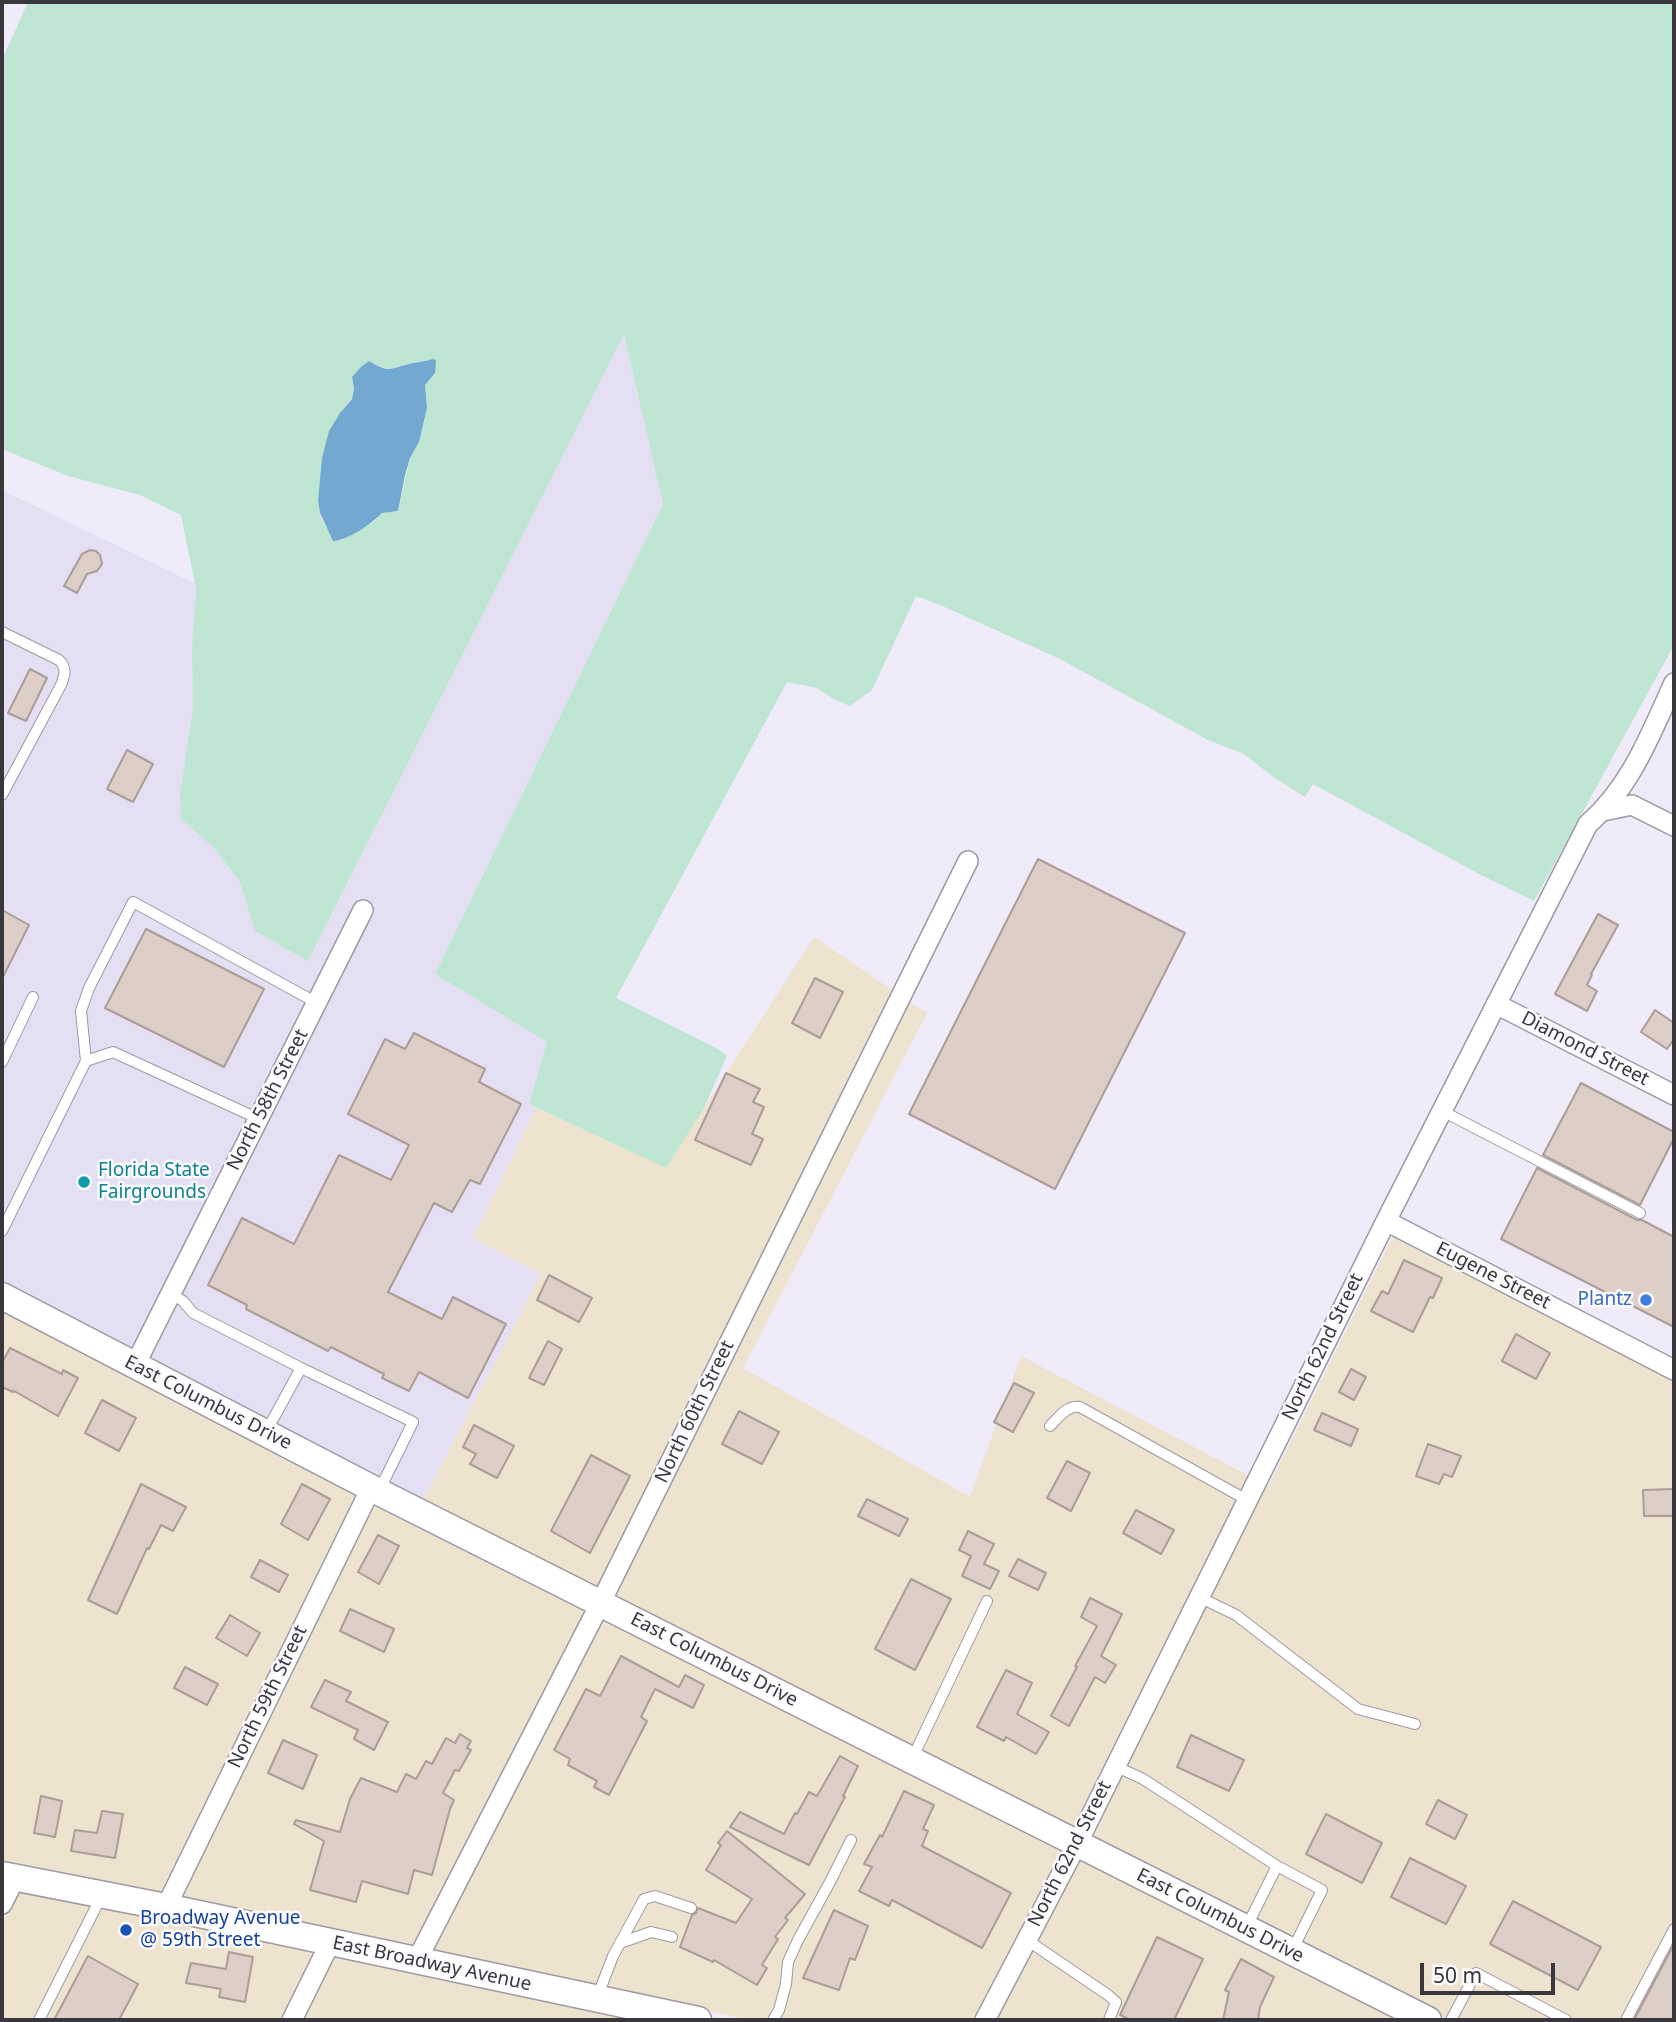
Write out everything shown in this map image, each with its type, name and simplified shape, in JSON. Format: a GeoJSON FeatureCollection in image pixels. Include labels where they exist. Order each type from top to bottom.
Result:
{"type":"FeatureCollection","features":[{"type":"Feature","properties":{"kind":"main road","name":"East Columbus Drive"},"geometry":{"type":"LineString","coordinates":[[2,1296],[375,1490],[1428,2020]]}},
{"type":"Feature","properties":{"kind":"main road","name":"East Broadway Avenue"},"geometry":{"type":"LineString","coordinates":[[8,1877],[417,1960],[596,1999],[652,2016],[698,2020]]}},
{"type":"Feature","properties":{"kind":"street","name":"North 62nd Street"},"geometry":{"type":"LineString","coordinates":[[985,2020],[1077,1844],[1386,1221],[1588,824],[1603,811],[1638,763],[1674,683]]}},
{"type":"Feature","properties":{"kind":"street"},"geometry":{"type":"LineString","coordinates":[[1603,811],[1632,805],[1674,826]]}},
{"type":"Feature","properties":{"kind":"street","name":"North 60th Street"},"geometry":{"type":"LineString","coordinates":[[417,1960],[601,1602],[968,861]]}},
{"type":"Feature","properties":{"kind":"street","name":"North 58th Street"},"geometry":{"type":"LineString","coordinates":[[135,1366],[363,910]]}},
{"type":"Feature","properties":{"kind":"street","name":"Diamond Street"},"geometry":{"type":"LineString","coordinates":[[1496,1004],[1674,1095]]}},
{"type":"Feature","properties":{"kind":"street","name":"Eugene Street"},"geometry":{"type":"LineString","coordinates":[[1386,1221],[1674,1370]]}},
{"type":"Feature","properties":{"kind":"street","name":"North 59th Street"},"geometry":{"type":"LineString","coordinates":[[166,1907],[375,1490]]}},
{"type":"Feature","properties":{"kind":"street"},"geometry":{"type":"LineString","coordinates":[[2,1904],[8,1877]]}},
{"type":"Feature","properties":{"kind":"street"},"geometry":{"type":"LineString","coordinates":[[292,2020],[330,1943]]}},
{"type":"Feature","properties":{"kind":"lane"},"geometry":{"type":"LineString","coordinates":[[2,632],[59,660],[64,665],[65,673],[2,795]]}},
{"type":"Feature","properties":{"kind":"lane"},"geometry":{"type":"LineString","coordinates":[[2,1231],[86,1061],[81,1011],[89,988],[133,902],[317,1003]]}},
{"type":"Feature","properties":{"kind":"lane"},"geometry":{"type":"LineString","coordinates":[[2,1062],[33,998]]}},
{"type":"Feature","properties":{"kind":"lane"},"geometry":{"type":"LineString","coordinates":[[86,1061],[113,1052],[259,1119]]}},
{"type":"Feature","properties":{"kind":"lane"},"geometry":{"type":"LineString","coordinates":[[1442,1111],[1640,1213]]}},
{"type":"Feature","properties":{"kind":"lane"},"geometry":{"type":"LineString","coordinates":[[171,1294],[183,1301],[193,1313],[413,1422],[375,1490]]}},
{"type":"Feature","properties":{"kind":"lane"},"geometry":{"type":"LineString","coordinates":[[266,1433],[301,1368]]}},
{"type":"Feature","properties":{"kind":"lane"},"geometry":{"type":"LineString","coordinates":[[1051,1426],[1068,1408],[1080,1408],[1247,1500]]}},
{"type":"Feature","properties":{"kind":"lane"},"geometry":{"type":"LineString","coordinates":[[1199,1597],[1236,1615],[1358,1710],[1415,1724]]}},
{"type":"Feature","properties":{"kind":"lane"},"geometry":{"type":"LineString","coordinates":[[911,1760],[987,1601]]}},
{"type":"Feature","properties":{"kind":"lane"},"geometry":{"type":"LineString","coordinates":[[1115,1766],[1143,1779],[1277,1866],[1322,1890],[1292,1951]]}},
{"type":"Feature","properties":{"kind":"lane"},"geometry":{"type":"LineString","coordinates":[[773,2020],[779,2010],[786,1984],[788,1962],[851,1840]]}},
{"type":"Feature","properties":{"kind":"lane"},"geometry":{"type":"LineString","coordinates":[[1245,1929],[1277,1866]]}},
{"type":"Feature","properties":{"kind":"lane"},"geometry":{"type":"LineString","coordinates":[[39,2020],[102,1895]]}},
{"type":"Feature","properties":{"kind":"lane"},"geometry":{"type":"LineString","coordinates":[[596,1999],[613,1955],[643,1899],[655,1896],[691,1908]]}},
{"type":"Feature","properties":{"kind":"lane"},"geometry":{"type":"LineString","coordinates":[[620,1942],[651,1932],[672,1937]]}},
{"type":"Feature","properties":{"kind":"lane"},"geometry":{"type":"LineString","coordinates":[[1626,2020],[1673,1936]]}},
{"type":"Feature","properties":{"kind":"lane"},"geometry":{"type":"LineString","coordinates":[[1027,1941],[1116,2002],[1109,2020]]}},
{"type":"Feature","properties":{"kind":"lane"},"geometry":{"type":"LineString","coordinates":[[1451,2020],[1476,1973],[1566,2020]]}},
{"type":"Feature","properties":{"kind":"shaded area"},"geometry":{"type":"Polygon","coordinates":[[[624,333],[663,504],[435,974],[547,1042],[529,1104],[536,1108],[473,1238],[541,1274],[422,1502],[148,1360],[375,905],[359,897],[132,1352],[2,1284],[2,490],[194,583],[193,708],[180,794],[181,819],[214,848],[240,882],[255,931],[308,961],[624,333]]]}},
{"type":"Feature","properties":{"kind":"shaded area"},"geometry":{"type":"Polygon","coordinates":[[[814,937],[894,991],[597,1589],[422,1502],[540,1275],[473,1238],[536,1108],[666,1167],[814,937]]]}},
{"type":"Feature","properties":{"kind":"shaded area"},"geometry":{"type":"Polygon","coordinates":[[[909,1001],[927,1013],[743,1368],[970,1497],[1021,1356],[1249,1476],[1073,1830],[614,1597],[909,1001]]]}},
{"type":"Feature","properties":{"kind":"shaded area"},"geometry":{"type":"Polygon","coordinates":[[[1393,1236],[1674,1382],[1674,2020],[1450,2020],[1089,1839],[1265,1485],[1269,1486],[1393,1236]]]}},
{"type":"Feature","properties":{"kind":"shaded area"},"geometry":{"type":"Polygon","coordinates":[[[2,1308],[358,1493],[161,1895],[2,1865],[2,1308]]]}},
{"type":"Feature","properties":{"kind":"shaded area"},"geometry":{"type":"Polygon","coordinates":[[[375,1501],[588,1607],[412,1949],[180,1899],[375,1501]]]}},
{"type":"Feature","properties":{"kind":"shaded area"},"geometry":{"type":"Polygon","coordinates":[[[605,1616],[1064,1849],[975,2020],[750,2020],[431,1953],[605,1616]]]}},
{"type":"Feature","properties":{"kind":"shaded area"},"geometry":{"type":"Polygon","coordinates":[[[1080,1857],[1404,2020],[996,2020],[1080,1857]]]}},
{"type":"Feature","properties":{"kind":"shaded area"},"geometry":{"type":"Polygon","coordinates":[[[19,1889],[316,1950],[281,2020],[2,2020],[2,1925],[19,1889]]]}},
{"type":"Feature","properties":{"kind":"shaded area"},"geometry":{"type":"Polygon","coordinates":[[[334,1954],[639,2020],[302,2020],[334,1954]]]}},
{"type":"Feature","properties":{"kind":"green space"},"geometry":{"type":"Polygon","coordinates":[[[28,2],[1674,2],[1674,645],[1534,901],[1313,784],[1305,797],[1244,754],[1208,740],[1060,659],[916,596],[872,690],[850,706],[817,688],[787,682],[616,998],[727,1056],[704,1108],[666,1168],[529,1104],[547,1042],[435,974],[663,504],[624,334],[308,961],[255,931],[240,882],[214,848],[181,819],[180,794],[193,708],[192,650],[196,589],[181,515],[140,495],[68,476],[2,449],[2,60],[28,2]],[[432,359],[389,368],[369,361],[352,377],[352,397],[337,426],[319,492],[323,523],[340,541],[374,522],[382,513],[398,511],[410,458],[419,442],[427,408],[425,385],[435,373],[432,359]]]}},
{"type":"Feature","properties":{"kind":"water"},"geometry":{"type":"Polygon","coordinates":[[[436,360],[435,373],[425,385],[427,408],[419,442],[405,475],[398,511],[382,513],[359,531],[333,541],[320,513],[318,501],[322,458],[329,431],[352,399],[352,377],[369,361],[389,369],[436,360]]]}},
{"type":"Feature","properties":{"kind":"building"},"geometry":{"type":"Polygon","coordinates":[[[90,550],[100,555],[102,564],[97,571],[87,574],[77,593],[64,586],[82,554],[90,550]]]}},
{"type":"Feature","properties":{"kind":"building"},"geometry":{"type":"Polygon","coordinates":[[[30,669],[47,678],[26,721],[8,713],[30,669]]]}},
{"type":"Feature","properties":{"kind":"building"},"geometry":{"type":"Polygon","coordinates":[[[127,750],[153,764],[133,802],[107,789],[127,750]]]}},
{"type":"Feature","properties":{"kind":"building"},"geometry":{"type":"Polygon","coordinates":[[[1038,859],[1185,933],[1055,1189],[909,1114],[1038,859]]]}},
{"type":"Feature","properties":{"kind":"building"},"geometry":{"type":"Polygon","coordinates":[[[2,910],[29,925],[2,979],[2,910]]]}},
{"type":"Feature","properties":{"kind":"building"},"geometry":{"type":"Polygon","coordinates":[[[1598,914],[1618,925],[1587,985],[1597,991],[1587,1011],[1555,994],[1598,914]]]}},
{"type":"Feature","properties":{"kind":"building"},"geometry":{"type":"Polygon","coordinates":[[[146,929],[264,989],[224,1067],[105,1008],[146,929]]]}},
{"type":"Feature","properties":{"kind":"building"},"geometry":{"type":"Polygon","coordinates":[[[815,978],[843,992],[820,1038],[792,1023],[815,978]]]}},
{"type":"Feature","properties":{"kind":"building"},"geometry":{"type":"Polygon","coordinates":[[[1655,1010],[1674,1023],[1674,1039],[1667,1049],[1641,1032],[1655,1010]]]}},
{"type":"Feature","properties":{"kind":"building"},"geometry":{"type":"Polygon","coordinates":[[[414,1033],[485,1069],[479,1082],[521,1104],[480,1184],[470,1180],[452,1212],[434,1203],[388,1292],[442,1319],[453,1297],[506,1324],[468,1398],[419,1372],[409,1391],[382,1378],[384,1374],[331,1347],[328,1351],[246,1309],[247,1305],[208,1285],[242,1218],[294,1244],[339,1155],[391,1180],[409,1145],[348,1114],[385,1039],[405,1049],[414,1033]]]}},
{"type":"Feature","properties":{"kind":"building"},"geometry":{"type":"Polygon","coordinates":[[[726,1073],[760,1089],[753,1102],[764,1107],[752,1134],[763,1139],[751,1165],[695,1140],[726,1073]]]}},
{"type":"Feature","properties":{"kind":"building"},"geometry":{"type":"Polygon","coordinates":[[[1581,1083],[1674,1132],[1674,1138],[1640,1205],[1543,1155],[1581,1083]]]}},
{"type":"Feature","properties":{"kind":"building"},"geometry":{"type":"Polygon","coordinates":[[[1537,1168],[1674,1237],[1674,1327],[1501,1239],[1537,1168]]]}},
{"type":"Feature","properties":{"kind":"building"},"geometry":{"type":"Polygon","coordinates":[[[1404,1260],[1442,1278],[1413,1332],[1371,1311],[1382,1291],[1388,1294],[1404,1260]]]}},
{"type":"Feature","properties":{"kind":"building"},"geometry":{"type":"Polygon","coordinates":[[[549,1275],[592,1298],[579,1322],[537,1300],[549,1275]]]}},
{"type":"Feature","properties":{"kind":"building"},"geometry":{"type":"Polygon","coordinates":[[[1516,1334],[1550,1353],[1536,1379],[1502,1361],[1516,1334]]]}},
{"type":"Feature","properties":{"kind":"building"},"geometry":{"type":"Polygon","coordinates":[[[548,1341],[562,1349],[544,1385],[529,1378],[548,1341]]]}},
{"type":"Feature","properties":{"kind":"building"},"geometry":{"type":"Polygon","coordinates":[[[10,1348],[62,1374],[63,1370],[78,1378],[58,1416],[2,1387],[2,1363],[10,1348]]]}},
{"type":"Feature","properties":{"kind":"building"},"geometry":{"type":"Polygon","coordinates":[[[1351,1369],[1366,1377],[1354,1400],[1339,1392],[1351,1369]]]}},
{"type":"Feature","properties":{"kind":"building"},"geometry":{"type":"Polygon","coordinates":[[[1014,1383],[1034,1393],[1013,1432],[994,1422],[1014,1383]]]}},
{"type":"Feature","properties":{"kind":"building"},"geometry":{"type":"Polygon","coordinates":[[[102,1400],[136,1418],[119,1451],[85,1433],[102,1400]]]}},
{"type":"Feature","properties":{"kind":"building"},"geometry":{"type":"Polygon","coordinates":[[[739,1411],[779,1432],[762,1464],[722,1444],[739,1411]]]}},
{"type":"Feature","properties":{"kind":"building"},"geometry":{"type":"Polygon","coordinates":[[[1322,1413],[1358,1429],[1351,1446],[1314,1430],[1322,1413]]]}},
{"type":"Feature","properties":{"kind":"building"},"geometry":{"type":"Polygon","coordinates":[[[474,1425],[514,1446],[497,1478],[470,1464],[476,1454],[463,1447],[474,1425]]]}},
{"type":"Feature","properties":{"kind":"building"},"geometry":{"type":"Polygon","coordinates":[[[1428,1444],[1461,1456],[1452,1477],[1444,1474],[1439,1484],[1416,1476],[1428,1444]]]}},
{"type":"Feature","properties":{"kind":"building"},"geometry":{"type":"Polygon","coordinates":[[[591,1455],[630,1476],[590,1553],[551,1531],[591,1455]]]}},
{"type":"Feature","properties":{"kind":"building"},"geometry":{"type":"Polygon","coordinates":[[[1067,1461],[1090,1473],[1071,1511],[1047,1498],[1067,1461]]]}},
{"type":"Feature","properties":{"kind":"building"},"geometry":{"type":"Polygon","coordinates":[[[141,1484],[186,1507],[173,1531],[161,1525],[149,1549],[147,1548],[117,1614],[88,1600],[141,1484]]]}},
{"type":"Feature","properties":{"kind":"building"},"geometry":{"type":"Polygon","coordinates":[[[302,1484],[330,1499],[308,1540],[281,1524],[302,1484]]]}},
{"type":"Feature","properties":{"kind":"building"},"geometry":{"type":"Polygon","coordinates":[[[1674,1489],[1674,1516],[1644,1516],[1643,1490],[1674,1489]]]}},
{"type":"Feature","properties":{"kind":"building"},"geometry":{"type":"Polygon","coordinates":[[[867,1499],[908,1519],[899,1536],[858,1516],[867,1499]]]}},
{"type":"Feature","properties":{"kind":"building"},"geometry":{"type":"Polygon","coordinates":[[[1136,1510],[1174,1530],[1161,1554],[1123,1533],[1136,1510]]]}},
{"type":"Feature","properties":{"kind":"building"},"geometry":{"type":"Polygon","coordinates":[[[968,1531],[994,1544],[984,1564],[999,1571],[990,1589],[962,1576],[971,1556],[959,1550],[968,1531]]]}},
{"type":"Feature","properties":{"kind":"building"},"geometry":{"type":"Polygon","coordinates":[[[378,1535],[399,1546],[379,1584],[358,1572],[378,1535]]]}},
{"type":"Feature","properties":{"kind":"building"},"geometry":{"type":"Polygon","coordinates":[[[1018,1559],[1046,1573],[1038,1590],[1009,1576],[1018,1559]]]}},
{"type":"Feature","properties":{"kind":"building"},"geometry":{"type":"Polygon","coordinates":[[[260,1560],[288,1575],[279,1592],[251,1577],[260,1560]]]}},
{"type":"Feature","properties":{"kind":"building"},"geometry":{"type":"Polygon","coordinates":[[[911,1579],[951,1599],[915,1670],[875,1649],[911,1579]]]}},
{"type":"Feature","properties":{"kind":"building"},"geometry":{"type":"Polygon","coordinates":[[[1090,1598],[1122,1614],[1101,1656],[1116,1665],[1105,1683],[1095,1677],[1069,1726],[1051,1716],[1097,1626],[1081,1617],[1090,1598]]]}},
{"type":"Feature","properties":{"kind":"building"},"geometry":{"type":"Polygon","coordinates":[[[350,1609],[394,1629],[384,1652],[340,1631],[350,1609]]]}},
{"type":"Feature","properties":{"kind":"building"},"geometry":{"type":"Polygon","coordinates":[[[230,1615],[260,1633],[247,1656],[216,1638],[230,1615]]]}},
{"type":"Feature","properties":{"kind":"building"},"geometry":{"type":"Polygon","coordinates":[[[621,1656],[679,1687],[685,1675],[704,1685],[693,1708],[655,1689],[641,1717],[647,1721],[609,1795],[594,1787],[597,1781],[568,1765],[570,1759],[554,1750],[586,1689],[600,1696],[621,1656]]]}},
{"type":"Feature","properties":{"kind":"building"},"geometry":{"type":"Polygon","coordinates":[[[185,1667],[218,1684],[207,1705],[174,1688],[185,1667]]]}},
{"type":"Feature","properties":{"kind":"building"},"geometry":{"type":"Polygon","coordinates":[[[1006,1670],[1032,1683],[1017,1714],[1049,1732],[1036,1754],[1006,1737],[1004,1741],[977,1727],[1006,1670]]]}},
{"type":"Feature","properties":{"kind":"building"},"geometry":{"type":"Polygon","coordinates":[[[325,1680],[351,1692],[346,1701],[388,1722],[374,1750],[354,1739],[358,1730],[311,1707],[325,1680]]]}},
{"type":"Feature","properties":{"kind":"building"},"geometry":{"type":"Polygon","coordinates":[[[460,1734],[471,1741],[467,1748],[471,1750],[459,1771],[455,1770],[443,1793],[454,1800],[432,1875],[414,1870],[408,1894],[362,1881],[356,1902],[310,1890],[324,1841],[294,1824],[296,1820],[340,1832],[350,1799],[361,1778],[397,1792],[406,1774],[416,1779],[426,1761],[432,1764],[446,1738],[455,1743],[460,1734]]]}},
{"type":"Feature","properties":{"kind":"building"},"geometry":{"type":"Polygon","coordinates":[[[1191,1735],[1244,1760],[1229,1791],[1177,1767],[1191,1735]]]}},
{"type":"Feature","properties":{"kind":"building"},"geometry":{"type":"Polygon","coordinates":[[[283,1740],[317,1755],[303,1789],[268,1773],[283,1740]]]}},
{"type":"Feature","properties":{"kind":"building"},"geometry":{"type":"Polygon","coordinates":[[[840,1756],[858,1766],[843,1796],[845,1797],[809,1865],[730,1827],[740,1812],[784,1834],[809,1792],[817,1796],[840,1756]]]}},
{"type":"Feature","properties":{"kind":"building"},"geometry":{"type":"Polygon","coordinates":[[[904,1791],[934,1805],[923,1829],[928,1831],[922,1846],[1011,1893],[982,1948],[892,1900],[889,1906],[859,1891],[872,1867],[864,1864],[880,1835],[882,1837],[904,1791]]]}},
{"type":"Feature","properties":{"kind":"building"},"geometry":{"type":"Polygon","coordinates":[[[41,1796],[62,1801],[55,1837],[34,1833],[41,1796]]]}},
{"type":"Feature","properties":{"kind":"building"},"geometry":{"type":"Polygon","coordinates":[[[1438,1800],[1467,1815],[1455,1839],[1426,1824],[1438,1800]]]}},
{"type":"Feature","properties":{"kind":"building"},"geometry":{"type":"Polygon","coordinates":[[[102,1811],[123,1814],[115,1858],[71,1851],[75,1830],[97,1833],[102,1811]]]}},
{"type":"Feature","properties":{"kind":"building"},"geometry":{"type":"Polygon","coordinates":[[[1326,1814],[1382,1843],[1362,1883],[1306,1854],[1326,1814]]]}},
{"type":"Feature","properties":{"kind":"building"},"geometry":{"type":"Polygon","coordinates":[[[727,1831],[805,1894],[785,1918],[788,1920],[775,1937],[778,1939],[762,1965],[767,1968],[757,1985],[714,1960],[713,1962],[680,1947],[692,1915],[698,1908],[736,1923],[752,1899],[706,1870],[721,1845],[718,1843],[727,1831]]]}},
{"type":"Feature","properties":{"kind":"building"},"geometry":{"type":"Polygon","coordinates":[[[1410,1858],[1466,1886],[1446,1924],[1391,1897],[1410,1858]]]}},
{"type":"Feature","properties":{"kind":"building"},"geometry":{"type":"Polygon","coordinates":[[[1513,1901],[1601,1947],[1578,1990],[1490,1944],[1513,1901]]]}},
{"type":"Feature","properties":{"kind":"building"},"geometry":{"type":"Polygon","coordinates":[[[834,1910],[868,1926],[855,1960],[850,1958],[839,1990],[803,1978],[834,1910]]]}},
{"type":"Feature","properties":{"kind":"building"},"geometry":{"type":"Polygon","coordinates":[[[1157,1937],[1203,1959],[1174,2020],[1131,2020],[1120,2015],[1157,1937]]]}},
{"type":"Feature","properties":{"kind":"building"},"geometry":{"type":"Polygon","coordinates":[[[1674,1944],[1674,2020],[1634,2020],[1674,1944]]]}},
{"type":"Feature","properties":{"kind":"building"},"geometry":{"type":"Polygon","coordinates":[[[229,1952],[253,1957],[245,2002],[219,1997],[221,1989],[186,1983],[191,1963],[226,1969],[229,1952]]]}},
{"type":"Feature","properties":{"kind":"building"},"geometry":{"type":"Polygon","coordinates":[[[88,1956],[138,1984],[119,2020],[54,2020],[88,1956]]]}},
{"type":"Feature","properties":{"kind":"building"},"geometry":{"type":"Polygon","coordinates":[[[1241,1959],[1274,1977],[1260,2007],[1258,2020],[1223,2020],[1229,1992],[1225,1990],[1241,1959]]]}},
{"type":"Feature","properties":{"kind":"place","name":"Florida State Fairgrounds"},"geometry":{"type":"Point","coordinates":[84,1182]}},
{"type":"Feature","properties":{"kind":"place","name":"Plantz"},"geometry":{"type":"Point","coordinates":[1646,1300]}},
{"type":"Feature","properties":{"kind":"place","name":"Broadway Avenue @ 59th Street"},"geometry":{"type":"Point","coordinates":[126,1930]}}]}
